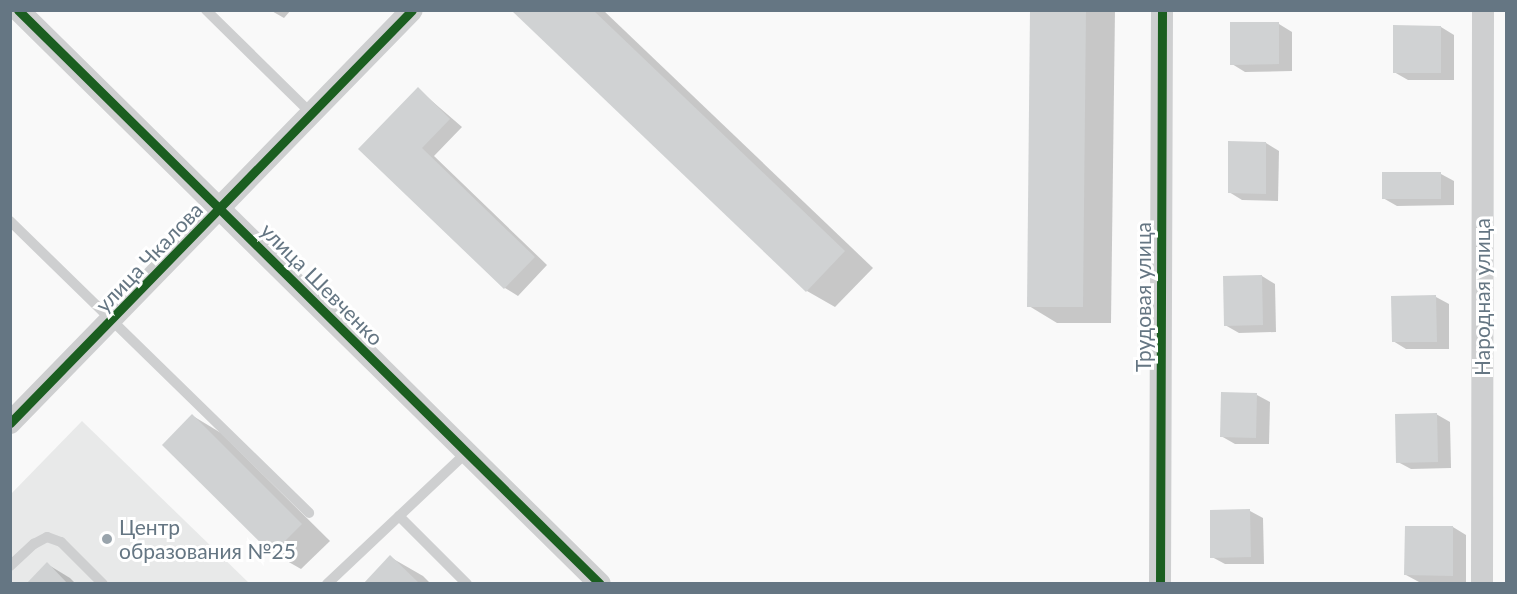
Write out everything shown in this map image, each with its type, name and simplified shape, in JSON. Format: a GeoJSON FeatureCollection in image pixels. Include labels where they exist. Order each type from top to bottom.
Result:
{"type":"FeatureCollection","features":[{"type":"Feature","properties":{"kind":"street","name":"улица Шевченко"},"geometry":{"type":"LineString","coordinates":[[18,10],[600,584]]}},
{"type":"Feature","properties":{"kind":"street","name":"улица Чкалова"},"geometry":{"type":"LineString","coordinates":[[10,423],[221,209],[412,10]]}},
{"type":"Feature","properties":{"kind":"street","name":"Трудовая улица"},"geometry":{"type":"LineString","coordinates":[[1160,584],[1162,10]]}},
{"type":"Feature","properties":{"kind":"street","name":"Народная улица"},"geometry":{"type":"LineString","coordinates":[[1482,584],[1483,10]]}},
{"type":"Feature","properties":{"kind":"lane"},"geometry":{"type":"LineString","coordinates":[[206,10],[312,114]]}},
{"type":"Feature","properties":{"kind":"lane"},"geometry":{"type":"LineString","coordinates":[[10,221],[309,513]]}},
{"type":"Feature","properties":{"kind":"lane"},"geometry":{"type":"LineString","coordinates":[[327,584],[467,452]]}},
{"type":"Feature","properties":{"kind":"lane"},"geometry":{"type":"LineString","coordinates":[[399,516],[467,584]]}},
{"type":"Feature","properties":{"kind":"lane"},"geometry":{"type":"LineString","coordinates":[[10,566],[33,544],[47,537],[61,542],[103,584]]}},
{"type":"Feature","properties":{"kind":"shaded area","name":"Центр образования №25"},"geometry":{"type":"Polygon","coordinates":[[[82,421],[249,583],[11,583],[10,495],[82,421]]]}},
{"type":"Feature","properties":{"kind":"building"},"geometry":{"type":"Polygon","coordinates":[[[511,10],[593,10],[845,251],[806,292],[511,10]]]}},
{"type":"Feature","properties":{"kind":"building"},"geometry":{"type":"Polygon","coordinates":[[[1030,10],[1086,10],[1083,307],[1027,307],[1030,10]]]}},
{"type":"Feature","properties":{"kind":"building"},"geometry":{"type":"Polygon","coordinates":[[[1230,22],[1279,22],[1279,64],[1230,65],[1230,22]]]}},
{"type":"Feature","properties":{"kind":"building"},"geometry":{"type":"Polygon","coordinates":[[[1393,25],[1441,26],[1441,73],[1393,73],[1393,25]]]}},
{"type":"Feature","properties":{"kind":"building"},"geometry":{"type":"Polygon","coordinates":[[[418,87],[450,119],[422,148],[535,257],[504,289],[358,149],[418,87]]]}},
{"type":"Feature","properties":{"kind":"building"},"geometry":{"type":"Polygon","coordinates":[[[1228,141],[1266,142],[1266,194],[1228,193],[1228,141]]]}},
{"type":"Feature","properties":{"kind":"building"},"geometry":{"type":"Polygon","coordinates":[[[1382,172],[1441,172],[1441,199],[1382,199],[1382,172]]]}},
{"type":"Feature","properties":{"kind":"building"},"geometry":{"type":"Polygon","coordinates":[[[1262,275],[1263,325],[1224,326],[1223,276],[1262,275]]]}},
{"type":"Feature","properties":{"kind":"building"},"geometry":{"type":"Polygon","coordinates":[[[1436,295],[1437,342],[1392,342],[1391,296],[1436,295]]]}},
{"type":"Feature","properties":{"kind":"building"},"geometry":{"type":"Polygon","coordinates":[[[1221,392],[1257,393],[1256,438],[1220,437],[1221,392]]]}},
{"type":"Feature","properties":{"kind":"building"},"geometry":{"type":"Polygon","coordinates":[[[1437,413],[1438,462],[1396,463],[1395,414],[1437,413]]]}},
{"type":"Feature","properties":{"kind":"building"},"geometry":{"type":"Polygon","coordinates":[[[192,414],[302,524],[272,554],[162,445],[192,414]]]}},
{"type":"Feature","properties":{"kind":"building"},"geometry":{"type":"Polygon","coordinates":[[[1250,509],[1251,557],[1210,558],[1210,510],[1250,509]]]}},
{"type":"Feature","properties":{"kind":"building"},"geometry":{"type":"Polygon","coordinates":[[[1405,526],[1453,526],[1453,576],[1404,575],[1405,526]]]}},
{"type":"Feature","properties":{"kind":"building"},"geometry":{"type":"Polygon","coordinates":[[[390,555],[420,584],[363,584],[390,555]]]}},
{"type":"Feature","properties":{"kind":"building"},"geometry":{"type":"Polygon","coordinates":[[[47,562],[68,584],[26,584],[47,562]]]}},
{"type":"Feature","properties":{"kind":"cycle path"},"geometry":{"type":"LineString","coordinates":[[18,10],[600,584]]}},
{"type":"Feature","properties":{"kind":"cycle path"},"geometry":{"type":"LineString","coordinates":[[10,423],[412,10]]}},
{"type":"Feature","properties":{"kind":"cycle path"},"geometry":{"type":"LineString","coordinates":[[1160,584],[1162,10]]}},
{"type":"Feature","properties":{"kind":"place","name":"Центр образования №25"},"geometry":{"type":"Point","coordinates":[107,539]}}]}
